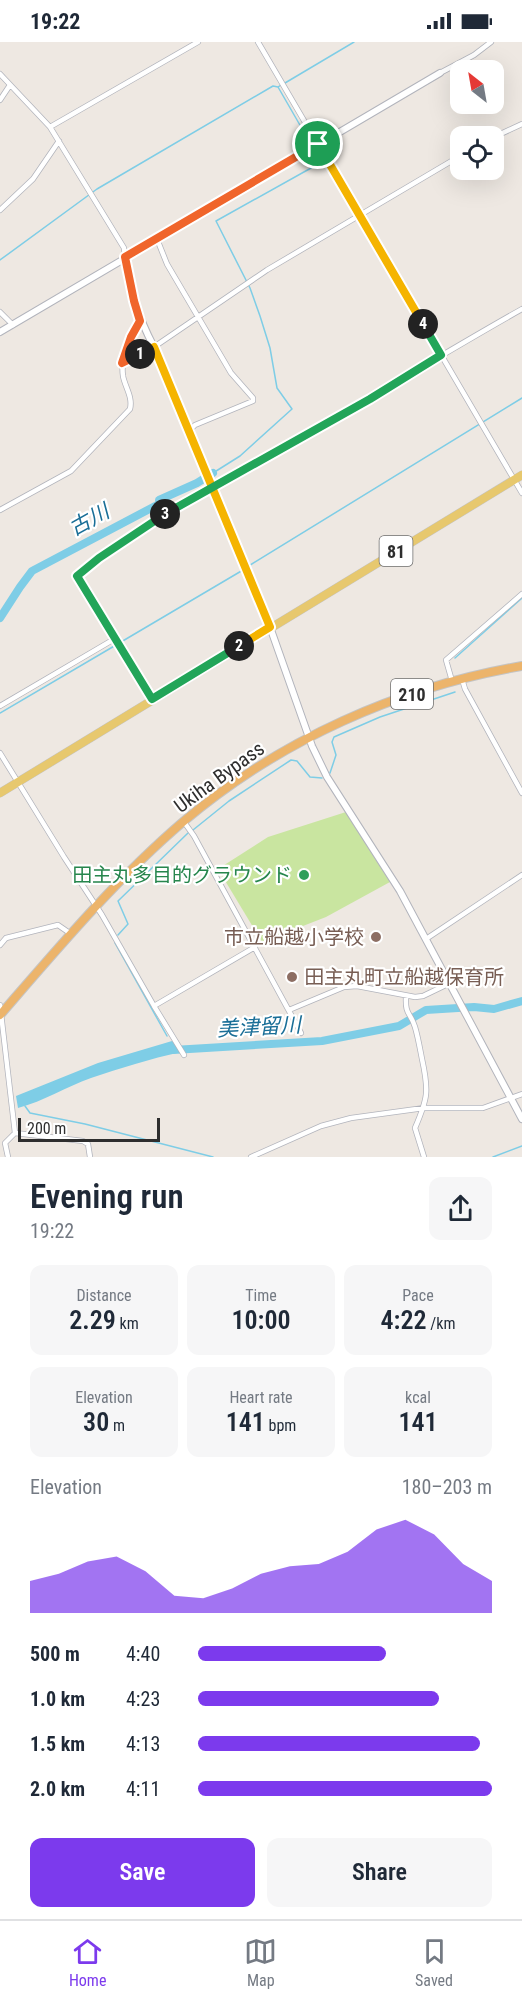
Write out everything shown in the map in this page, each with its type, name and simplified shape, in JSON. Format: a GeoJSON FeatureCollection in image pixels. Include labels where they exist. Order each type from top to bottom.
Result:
{"type":"FeatureCollection","features":[{"type":"Feature","properties":{"kind":"highway","name":"Ukiha Bypass"},"geometry":{"type":"LineString","coordinates":[[1,1011],[97,906],[154,848],[246,775],[309,738],[355,715],[462,678],[522,666]]}},
{"type":"Feature","properties":{"kind":"main road","name":"81"},"geometry":{"type":"LineString","coordinates":[[0,793],[522,475]]}},
{"type":"Feature","properties":{"kind":"street"},"geometry":{"type":"LineString","coordinates":[[50,127],[198,42]]}},
{"type":"Feature","properties":{"kind":"street"},"geometry":{"type":"LineString","coordinates":[[258,42],[522,494]]}},
{"type":"Feature","properties":{"kind":"street"},"geometry":{"type":"LineString","coordinates":[[0,332],[157,238],[474,55],[491,42]]}},
{"type":"Feature","properties":{"kind":"street"},"geometry":{"type":"LineString","coordinates":[[0,74],[50,127],[124,248],[140,321],[154,347],[270,627],[309,738],[327,777],[400,891],[522,1119]]}},
{"type":"Feature","properties":{"kind":"street"},"geometry":{"type":"LineString","coordinates":[[0,100],[10,85]]}},
{"type":"Feature","properties":{"kind":"street"},"geometry":{"type":"LineString","coordinates":[[504,132],[522,124]]}},
{"type":"Feature","properties":{"kind":"street"},"geometry":{"type":"LineString","coordinates":[[0,210],[33,179],[59,141]]}},
{"type":"Feature","properties":{"kind":"street"},"geometry":{"type":"LineString","coordinates":[[122,363],[154,347],[267,270],[450,162]]}},
{"type":"Feature","properties":{"kind":"street"},"geometry":{"type":"LineString","coordinates":[[157,238],[167,264],[198,318],[231,374],[250,393],[253,401],[195,425],[189,431]]}},
{"type":"Feature","properties":{"kind":"street"},"geometry":{"type":"LineString","coordinates":[[152,699],[77,576],[99,558],[168,512],[370,399],[522,309]]}},
{"type":"Feature","properties":{"kind":"street"},"geometry":{"type":"LineString","coordinates":[[0,312],[13,325]]}},
{"type":"Feature","properties":{"kind":"street"},"geometry":{"type":"LineString","coordinates":[[0,510],[71,471],[130,409],[132,402],[123,375],[122,363],[131,337],[140,321]]}},
{"type":"Feature","properties":{"kind":"street"},"geometry":{"type":"LineString","coordinates":[[452,681],[446,660],[522,594]]}},
{"type":"Feature","properties":{"kind":"street"},"geometry":{"type":"LineString","coordinates":[[0,706],[116,638]]}},
{"type":"Feature","properties":{"kind":"street"},"geometry":{"type":"LineString","coordinates":[[462,678],[465,689],[522,793]]}},
{"type":"Feature","properties":{"kind":"street"},"geometry":{"type":"LineString","coordinates":[[0,753],[97,906],[184,1055]]}},
{"type":"Feature","properties":{"kind":"street"},"geometry":{"type":"LineString","coordinates":[[184,822],[194,836],[301,1033]]}},
{"type":"Feature","properties":{"kind":"street"},"geometry":{"type":"LineString","coordinates":[[426,939],[522,875]]}},
{"type":"Feature","properties":{"kind":"street"},"geometry":{"type":"LineString","coordinates":[[0,945],[6,938],[58,925],[71,935]]}},
{"type":"Feature","properties":{"kind":"street"},"geometry":{"type":"LineString","coordinates":[[154,1006],[255,947]]}},
{"type":"Feature","properties":{"kind":"street"},"geometry":{"type":"LineString","coordinates":[[289,1010],[344,987],[371,988],[406,996],[423,996],[450,983]]}},
{"type":"Feature","properties":{"kind":"street"},"geometry":{"type":"LineString","coordinates":[[406,996],[405,1010],[414,1024],[427,1078],[424,1107],[415,1128],[424,1157]]}},
{"type":"Feature","properties":{"kind":"street"},"geometry":{"type":"LineString","coordinates":[[1,1011],[15,1133]]}},
{"type":"Feature","properties":{"kind":"street"},"geometry":{"type":"LineString","coordinates":[[251,1157],[321,1126],[351,1118],[424,1107],[483,1108],[522,1094]]}},
{"type":"Feature","properties":{"kind":"street"},"geometry":{"type":"LineString","coordinates":[[8,1157],[5,1143],[15,1133]]}},
{"type":"Feature","properties":{"kind":"street"},"geometry":{"type":"LineString","coordinates":[[15,1133],[83,1141],[88,1144],[90,1157]]}},
{"type":"Feature","properties":{"kind":"green space","name":"田主丸多目的グラウンド"},"geometry":{"type":"Polygon","coordinates":[[[346,812],[390,882],[326,917],[262,942],[218,869],[268,837],[346,812]]]}},
{"type":"Feature","properties":{"kind":"water"},"geometry":{"type":"Polygon","coordinates":[[[172,1041],[181,1052],[91,1078],[18,1108],[16,1096],[98,1063],[172,1041]]]}},
{"type":"Feature","properties":{"kind":"waterway"},"geometry":{"type":"LineString","coordinates":[[285,83],[354,42]]}},
{"type":"Feature","properties":{"kind":"waterway"},"geometry":{"type":"LineString","coordinates":[[0,260],[97,189],[273,86],[281,85]]}},
{"type":"Feature","properties":{"kind":"waterway"},"geometry":{"type":"LineString","coordinates":[[278,87],[312,146]]}},
{"type":"Feature","properties":{"kind":"waterway"},"geometry":{"type":"LineString","coordinates":[[213,473],[240,456],[292,409],[277,388],[270,348],[250,288],[216,221],[320,163],[314,151]]}},
{"type":"Feature","properties":{"kind":"waterway"},"geometry":{"type":"LineString","coordinates":[[247,567],[522,398]]}},
{"type":"Feature","properties":{"kind":"waterway","name":"古川"},"geometry":{"type":"LineString","coordinates":[[0,618],[32,571],[159,504],[159,500],[213,473]]}},
{"type":"Feature","properties":{"kind":"waterway"},"geometry":{"type":"LineString","coordinates":[[121,642],[243,570]]}},
{"type":"Feature","properties":{"kind":"waterway"},"geometry":{"type":"LineString","coordinates":[[455,658],[522,598]]}},
{"type":"Feature","properties":{"kind":"waterway"},"geometry":{"type":"LineString","coordinates":[[0,713],[116,645]]}},
{"type":"Feature","properties":{"kind":"waterway"},"geometry":{"type":"LineString","coordinates":[[330,773],[336,755],[332,742],[334,737],[380,717],[455,692]]}},
{"type":"Feature","properties":{"kind":"waterway"},"geometry":{"type":"LineString","coordinates":[[193,830],[229,801],[291,760],[297,761],[310,777],[322,778]]}},
{"type":"Feature","properties":{"kind":"waterway"},"geometry":{"type":"LineString","coordinates":[[118,935],[128,924],[118,901],[188,833]]}},
{"type":"Feature","properties":{"kind":"waterway"},"geometry":{"type":"LineString","coordinates":[[115,943],[167,1036]]}},
{"type":"Feature","properties":{"kind":"waterway","name":"美津留川"},"geometry":{"type":"LineString","coordinates":[[173,1050],[322,1041],[399,1026],[426,1010],[474,1007],[494,1009],[522,1001]]}},
{"type":"Feature","properties":{"kind":"waterway"},"geometry":{"type":"LineString","coordinates":[[25,1106],[30,1113],[85,1124],[213,1157]]}},
{"type":"Feature","properties":{"kind":"waterway"},"geometry":{"type":"LineString","coordinates":[[493,1157],[522,1146]]}},
{"type":"Feature","properties":{"kind":"place","name":"田主丸多目的グラウンド"},"geometry":{"type":"Point","coordinates":[304,875]}},
{"type":"Feature","properties":{"kind":"place","name":"市立船越小学校"},"geometry":{"type":"Point","coordinates":[376,937]}},
{"type":"Feature","properties":{"kind":"place","name":"田主丸町立船越保育所"},"geometry":{"type":"Point","coordinates":[292,977]}},
{"type":"Feature","properties":{"kind":"route"},"geometry":{"type":"LineString","coordinates":[[318,144],[125,257],[140,321],[126,348],[122,363],[154,347],[213,488],[270,627],[152,699],[77,576],[99,558],[168,512],[213,488],[370,399],[441,355],[318,144]]}}]}
